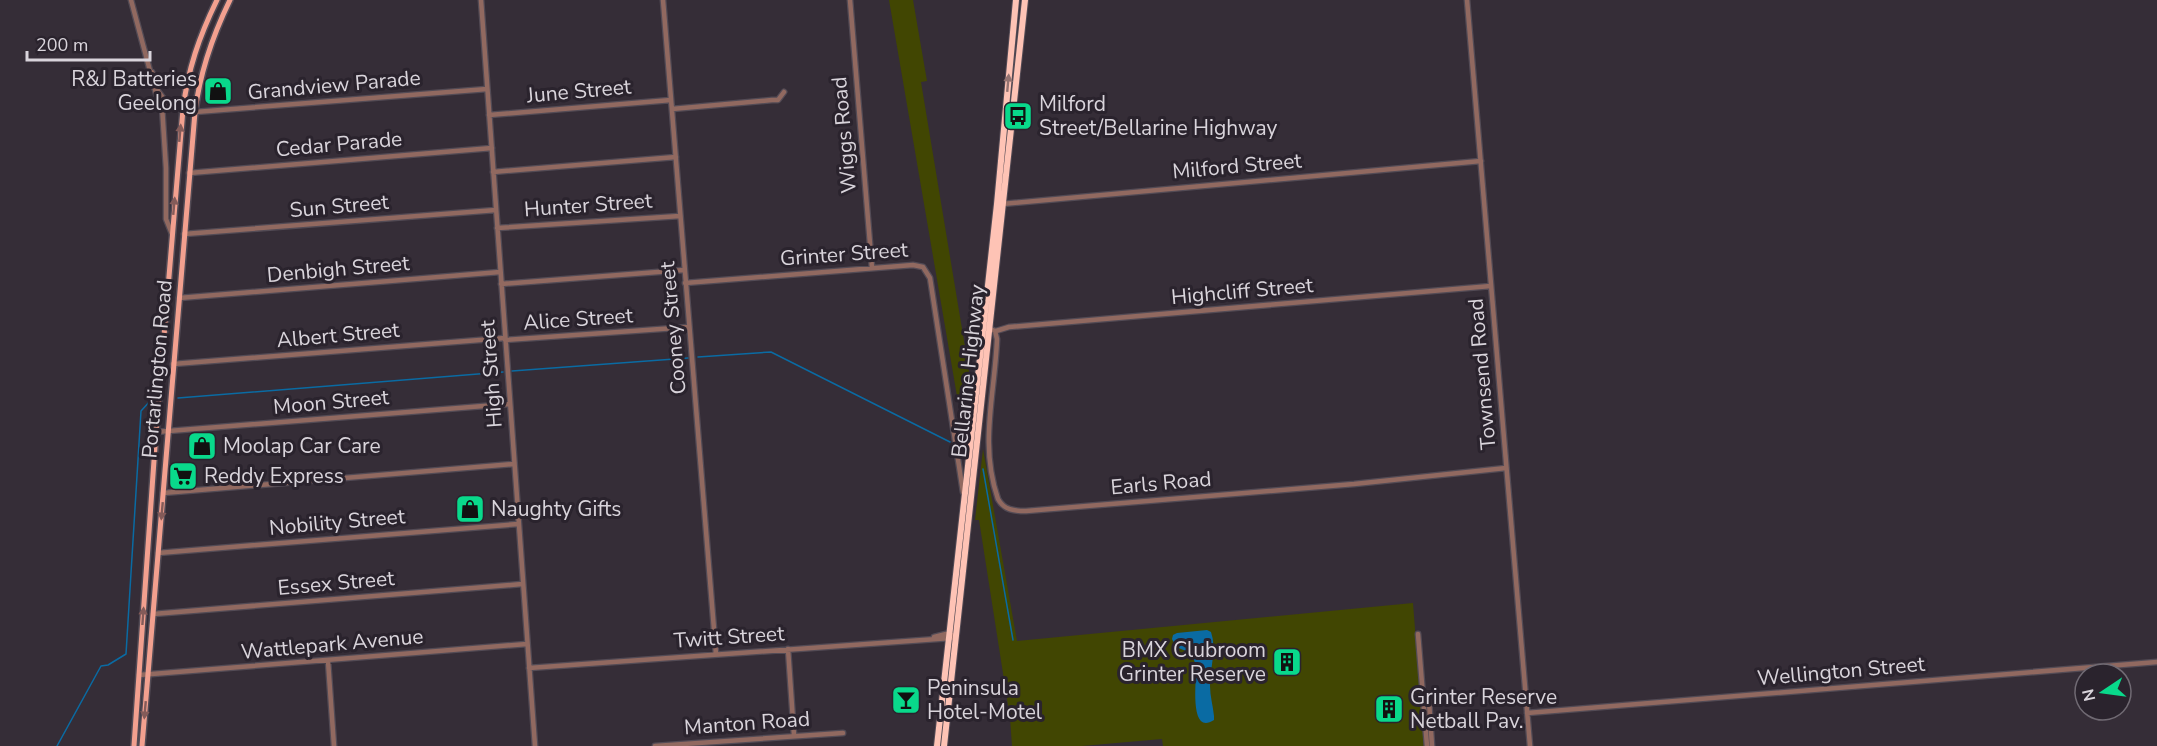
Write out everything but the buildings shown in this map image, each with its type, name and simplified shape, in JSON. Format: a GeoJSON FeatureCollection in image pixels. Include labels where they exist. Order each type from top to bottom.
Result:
{"type":"FeatureCollection","features":[{"type":"Feature","properties":{"kind":"highway","name":"Bellarine Highway"},"geometry":{"type":"LineString","coordinates":[[937,746],[973,479],[989,329],[1016,0]]}},
{"type":"Feature","properties":{"kind":"highway","name":"Bellarine Highway"},"geometry":{"type":"LineString","coordinates":[[1000,204],[1025,0]]}},
{"type":"Feature","properties":{"kind":"highway","name":"Bellarine Highway"},"geometry":{"type":"LineString","coordinates":[[944,746],[951,636],[967,465],[989,329]]}},
{"type":"Feature","properties":{"kind":"highway"},"geometry":{"type":"LineString","coordinates":[[967,465],[973,479]]}},
{"type":"Feature","properties":{"kind":"main road","name":"Portarlington Road"},"geometry":{"type":"LineString","coordinates":[[134,746],[156,432],[183,109],[191,61],[217,0]]}},
{"type":"Feature","properties":{"kind":"main road","name":"Portarlington Road"},"geometry":{"type":"LineString","coordinates":[[142,746],[195,112],[207,52],[230,0]]}},
{"type":"Feature","properties":{"kind":"street"},"geometry":{"type":"LineString","coordinates":[[131,0],[145,52],[163,101],[166,168],[165,219],[172,234]]}},
{"type":"Feature","properties":{"kind":"street","name":"High Street"},"geometry":{"type":"LineString","coordinates":[[481,0],[535,746]]}},
{"type":"Feature","properties":{"kind":"street","name":"Cooney Street"},"geometry":{"type":"LineString","coordinates":[[663,0],[716,654]]}},
{"type":"Feature","properties":{"kind":"street","name":"Wiggs Road"},"geometry":{"type":"LineString","coordinates":[[850,0],[872,268]]}},
{"type":"Feature","properties":{"kind":"street","name":"Townsend Road"},"geometry":{"type":"LineString","coordinates":[[1467,0],[1530,746]]}},
{"type":"Feature","properties":{"kind":"street","name":"Grandview Parade"},"geometry":{"type":"LineString","coordinates":[[163,101],[195,112],[488,89]]}},
{"type":"Feature","properties":{"kind":"street"},"geometry":{"type":"LineString","coordinates":[[672,109],[778,100],[784,92]]}},
{"type":"Feature","properties":{"kind":"street","name":"June Street"},"geometry":{"type":"LineString","coordinates":[[489,115],[671,100]]}},
{"type":"Feature","properties":{"kind":"street","name":"Cedar Parade"},"geometry":{"type":"LineString","coordinates":[[189,173],[492,148]]}},
{"type":"Feature","properties":{"kind":"street"},"geometry":{"type":"LineString","coordinates":[[493,172],[675,157]]}},
{"type":"Feature","properties":{"kind":"street","name":"Milford Street"},"geometry":{"type":"LineString","coordinates":[[1000,204],[1480,161]]}},
{"type":"Feature","properties":{"kind":"street","name":"Sun Street"},"geometry":{"type":"LineString","coordinates":[[184,234],[496,210]]}},
{"type":"Feature","properties":{"kind":"street","name":"Hunter Street"},"geometry":{"type":"LineString","coordinates":[[497,228],[680,216]]}},
{"type":"Feature","properties":{"kind":"street","name":"Grinter Street"},"geometry":{"type":"LineString","coordinates":[[685,283],[872,268],[917,265],[923,267],[928,273],[964,497]]}},
{"type":"Feature","properties":{"kind":"street"},"geometry":{"type":"LineString","coordinates":[[501,284],[684,270]]}},
{"type":"Feature","properties":{"kind":"street","name":"Denbigh Street"},"geometry":{"type":"LineString","coordinates":[[179,298],[500,272]]}},
{"type":"Feature","properties":{"kind":"street","name":"Highcliff Street"},"geometry":{"type":"LineString","coordinates":[[989,329],[1491,286]]}},
{"type":"Feature","properties":{"kind":"street","name":"Alice Street"},"geometry":{"type":"LineString","coordinates":[[505,339],[689,327]]}},
{"type":"Feature","properties":{"kind":"street","name":"Earls Road"},"geometry":{"type":"LineString","coordinates":[[989,329],[997,345],[988,425],[989,446],[995,491],[1001,504],[1011,510],[1026,511],[1342,485],[1506,468]]}},
{"type":"Feature","properties":{"kind":"street","name":"Albert Street"},"geometry":{"type":"LineString","coordinates":[[173,364],[505,339]]}},
{"type":"Feature","properties":{"kind":"street","name":"Moon Street"},"geometry":{"type":"LineString","coordinates":[[156,432],[509,404]]}},
{"type":"Feature","properties":{"kind":"street","name":"Grinter Street"},"geometry":{"type":"LineString","coordinates":[[957,451],[967,465]]}},
{"type":"Feature","properties":{"kind":"street"},"geometry":{"type":"LineString","coordinates":[[163,493],[514,464]]}},
{"type":"Feature","properties":{"kind":"street","name":"Nobility Street"},"geometry":{"type":"LineString","coordinates":[[158,553],[518,524]]}},
{"type":"Feature","properties":{"kind":"street","name":"Essex Street"},"geometry":{"type":"LineString","coordinates":[[153,614],[522,584]]}},
{"type":"Feature","properties":{"kind":"street"},"geometry":{"type":"LineString","coordinates":[[1418,634],[1423,698],[1430,746]]}},
{"type":"Feature","properties":{"kind":"street","name":"Twitt Street"},"geometry":{"type":"LineString","coordinates":[[529,668],[951,636]]}},
{"type":"Feature","properties":{"kind":"street","name":"Wattlepark Avenue"},"geometry":{"type":"LineString","coordinates":[[139,675],[527,644]]}},
{"type":"Feature","properties":{"kind":"street"},"geometry":{"type":"LineString","coordinates":[[788,649],[794,735]]}},
{"type":"Feature","properties":{"kind":"street"},"geometry":{"type":"LineString","coordinates":[[328,661],[334,746]]}},
{"type":"Feature","properties":{"kind":"street","name":"Wellington Street"},"geometry":{"type":"LineString","coordinates":[[1527,713],[2157,662]]}},
{"type":"Feature","properties":{"kind":"street","name":"Manton Road"},"geometry":{"type":"LineString","coordinates":[[655,746],[843,733]]}},
{"type":"Feature","properties":{"kind":"green space"},"geometry":{"type":"Polygon","coordinates":[[[889,0],[913,0],[927,81],[921,82],[971,383],[970,393],[957,396],[889,0]]]}},
{"type":"Feature","properties":{"kind":"green space"},"geometry":{"type":"Polygon","coordinates":[[[983,449],[1017,641],[1413,603],[1424,746],[1163,746],[1162,739],[1082,746],[1012,746],[1010,718],[979,520],[975,520],[983,449]]]}},
{"type":"Feature","properties":{"kind":"water"},"geometry":{"type":"Polygon","coordinates":[[[1207,630],[1211,632],[1213,638],[1210,694],[1214,720],[1206,723],[1200,720],[1197,713],[1196,667],[1191,653],[1176,647],[1172,639],[1177,633],[1207,630]]]}},
{"type":"Feature","properties":{"kind":"waterway"},"geometry":{"type":"LineString","coordinates":[[698,357],[771,352],[950,442]]}},
{"type":"Feature","properties":{"kind":"waterway"},"geometry":{"type":"LineString","coordinates":[[512,371],[688,358]]}},
{"type":"Feature","properties":{"kind":"waterway"},"geometry":{"type":"LineString","coordinates":[[178,398],[503,372]]}},
{"type":"Feature","properties":{"kind":"waterway"},"geometry":{"type":"LineString","coordinates":[[57,746],[101,666],[108,665],[126,654],[141,411],[151,400]]}},
{"type":"Feature","properties":{"kind":"waterway"},"geometry":{"type":"LineString","coordinates":[[983,469],[1013,640]]}},
{"type":"Feature","properties":{"kind":"place","name":"R&J Batteries Geelong"},"geometry":{"type":"Point","coordinates":[218,91]}},
{"type":"Feature","properties":{"kind":"place","name":"Milford Street/Bellarine Highway"},"geometry":{"type":"Point","coordinates":[1018,116]}},
{"type":"Feature","properties":{"kind":"place","name":"Moolap Car Care"},"geometry":{"type":"Point","coordinates":[202,446]}},
{"type":"Feature","properties":{"kind":"place","name":"Reddy Express"},"geometry":{"type":"Point","coordinates":[183,476]}},
{"type":"Feature","properties":{"kind":"place","name":"Naughty Gifts"},"geometry":{"type":"Point","coordinates":[470,509]}},
{"type":"Feature","properties":{"kind":"place","name":"BMX Clubroom Grinter Reserve"},"geometry":{"type":"Point","coordinates":[1287,662]}},
{"type":"Feature","properties":{"kind":"place","name":"Peninsula Hotel-Motel"},"geometry":{"type":"Point","coordinates":[906,700]}},
{"type":"Feature","properties":{"kind":"place","name":"Grinter Reserve Netball Pav."},"geometry":{"type":"Point","coordinates":[1389,709]}}]}
